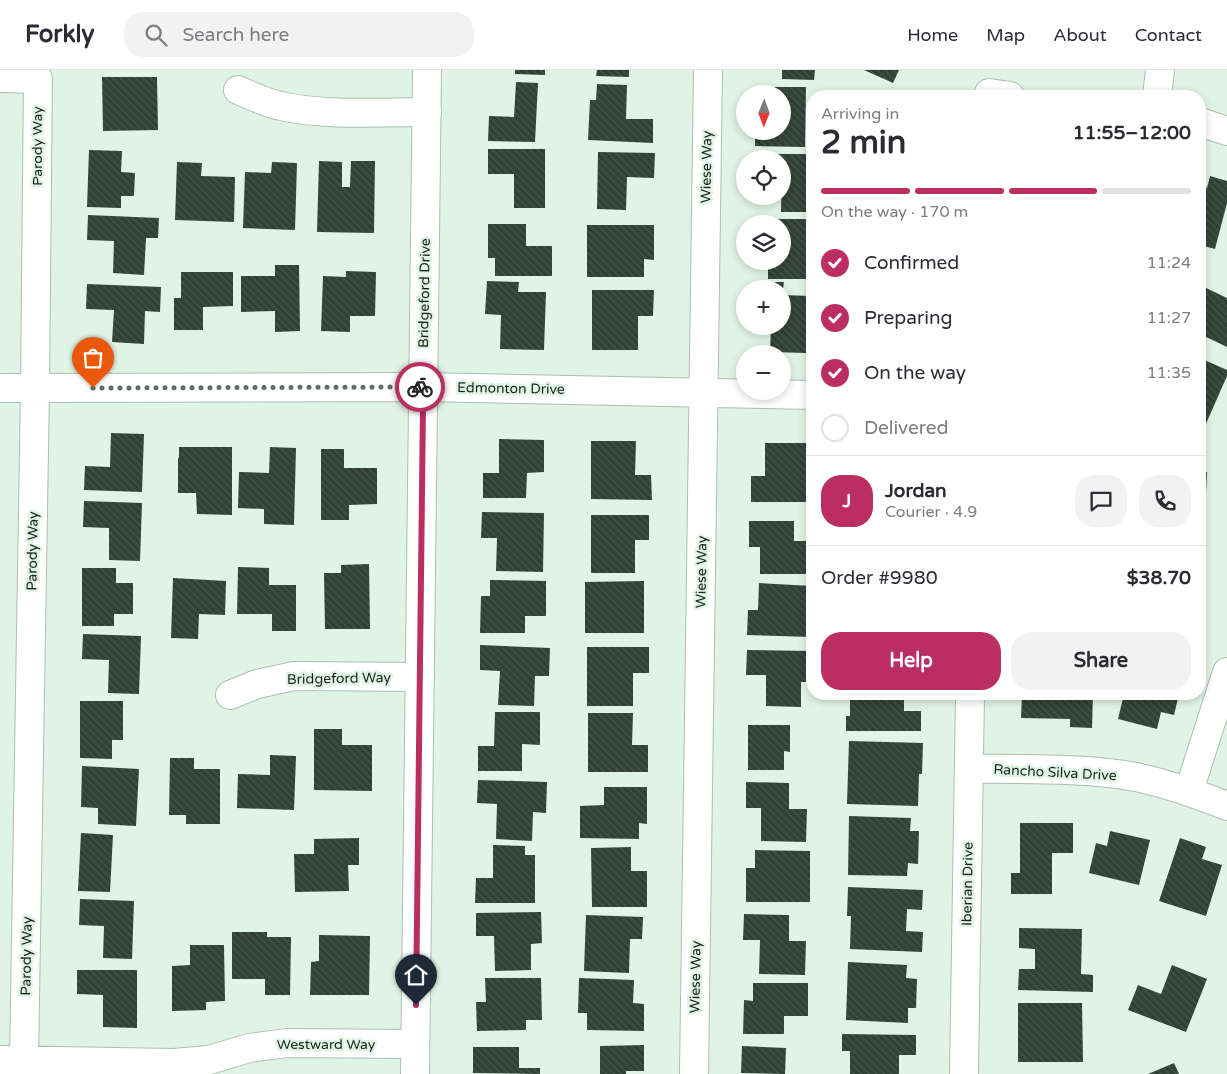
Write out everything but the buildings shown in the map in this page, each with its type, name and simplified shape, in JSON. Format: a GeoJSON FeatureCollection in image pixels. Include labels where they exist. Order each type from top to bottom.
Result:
{"type":"FeatureCollection","features":[{"type":"Feature","properties":{"kind":"street","name":"Bridgeford Drive"},"geometry":{"type":"LineString","coordinates":[[415,1074],[427,70]]}},
{"type":"Feature","properties":{"kind":"street","name":"Wiese Way"},"geometry":{"type":"LineString","coordinates":[[694,1074],[708,70]]}},
{"type":"Feature","properties":{"kind":"street"},"geometry":{"type":"LineString","coordinates":[[1158,90],[1160,70]]}},
{"type":"Feature","properties":{"kind":"street","name":"Parody Way"},"geometry":{"type":"LineString","coordinates":[[0,78],[38,78],[35,388],[12,1061]]}},
{"type":"Feature","properties":{"kind":"street"},"geometry":{"type":"LineString","coordinates":[[238,90],[282,106],[320,111],[427,112]]}},
{"type":"Feature","properties":{"kind":"street"},"geometry":{"type":"LineString","coordinates":[[1206,124],[1227,131]]}},
{"type":"Feature","properties":{"kind":"street","name":"Edmonton Drive"},"geometry":{"type":"LineString","coordinates":[[0,388],[423,387],[806,395]]}},
{"type":"Feature","properties":{"kind":"street"},"geometry":{"type":"LineString","coordinates":[[1189,791],[1227,672]]}},
{"type":"Feature","properties":{"kind":"street","name":"Bridgeford Way"},"geometry":{"type":"LineString","coordinates":[[230,695],[257,684],[294,676],[420,677]]}},
{"type":"Feature","properties":{"kind":"street","name":"Iberian Drive"},"geometry":{"type":"LineString","coordinates":[[964,1074],[970,700]]}},
{"type":"Feature","properties":{"kind":"street","name":"Rancho Silva Drive"},"geometry":{"type":"LineString","coordinates":[[969,768],[1095,772],[1136,777],[1189,791],[1227,806]]}},
{"type":"Feature","properties":{"kind":"street","name":"Westward Way"},"geometry":{"type":"LineString","coordinates":[[12,1061],[173,1064],[209,1060],[248,1048],[287,1043],[415,1044]]}},
{"type":"Feature","properties":{"kind":"way so far"},"geometry":{"type":"LineString","coordinates":[[93,388],[420,387]]}},
{"type":"Feature","properties":{"kind":"route"},"geometry":{"type":"LineString","coordinates":[[416,1005],[423,406],[423,387],[420,387]]}}]}
